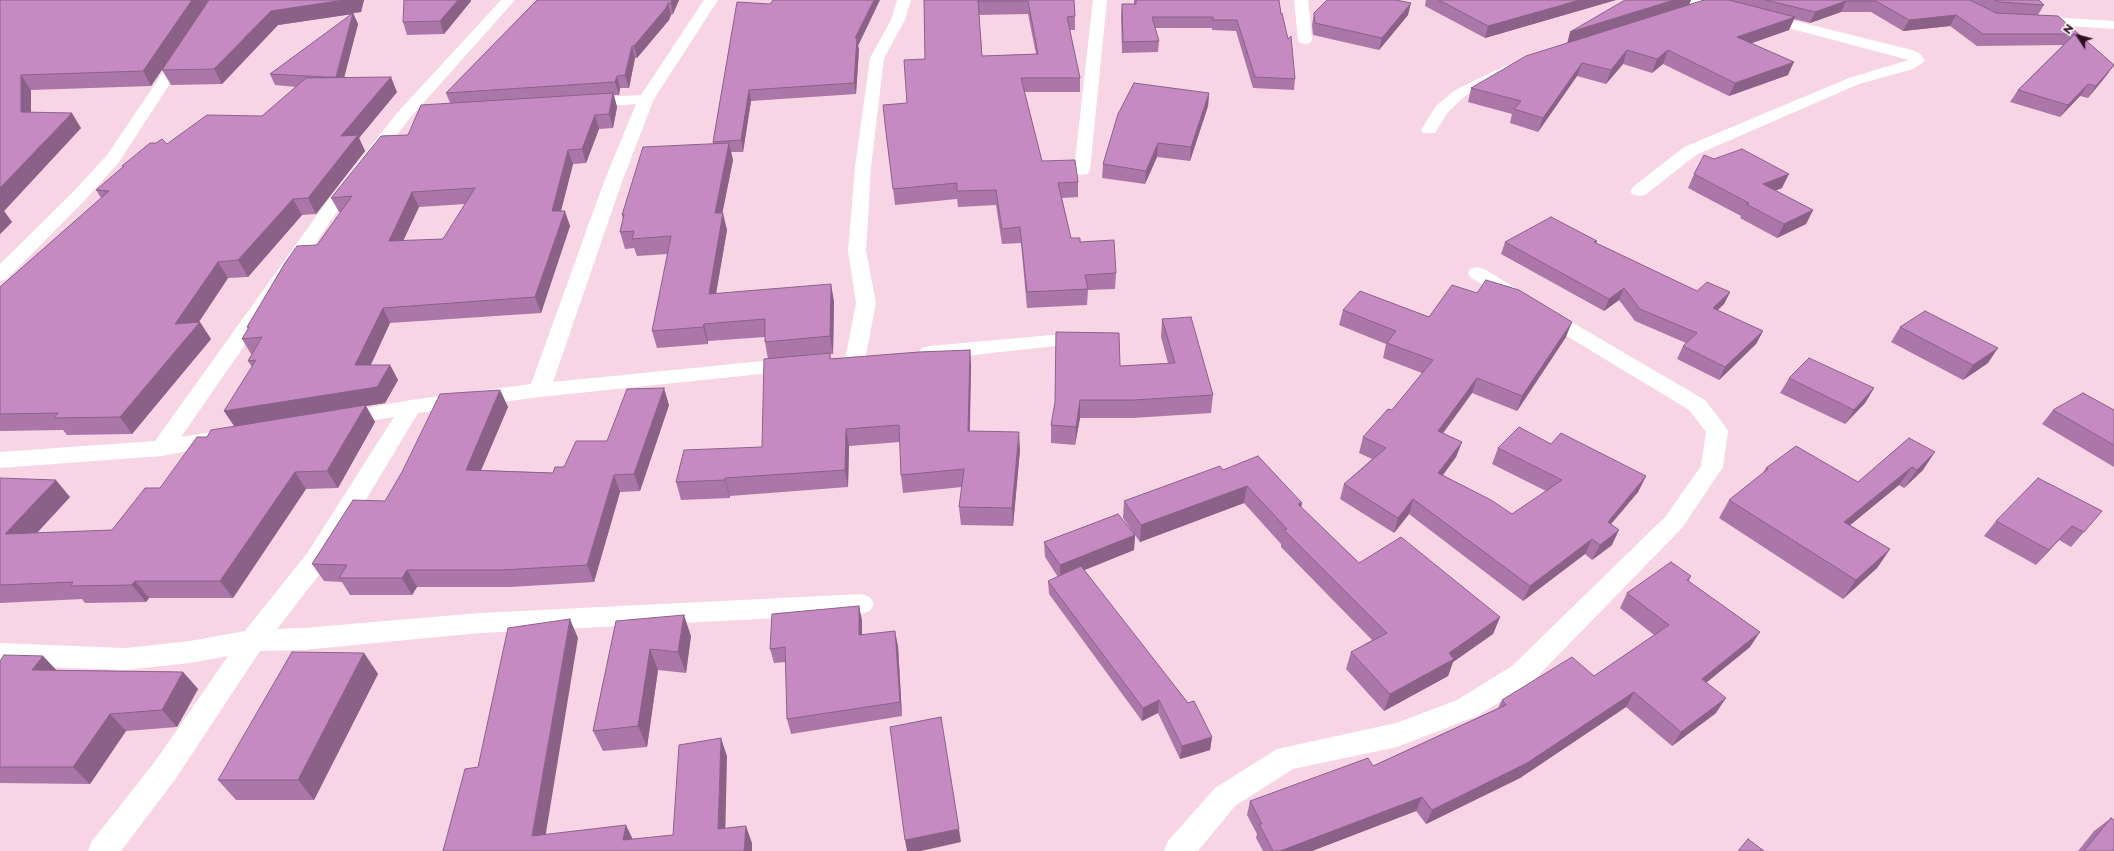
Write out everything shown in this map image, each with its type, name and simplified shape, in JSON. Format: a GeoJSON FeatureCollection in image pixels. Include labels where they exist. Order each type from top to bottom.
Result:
{"type":"FeatureCollection","features":[{"type":"Feature","properties":{"kind":"street"},"geometry":{"type":"LineString","coordinates":[[162,448],[331,208],[404,115],[508,0]]}},
{"type":"Feature","properties":{"kind":"street"},"geometry":{"type":"LineString","coordinates":[[540,390],[614,179],[646,99],[711,0]]}},
{"type":"Feature","properties":{"kind":"street"},"geometry":{"type":"LineString","coordinates":[[878,358],[847,361],[866,303],[857,251],[863,166],[877,58],[898,20],[904,0]]}},
{"type":"Feature","properties":{"kind":"street"},"geometry":{"type":"LineString","coordinates":[[1082,170],[1100,0]]}},
{"type":"Feature","properties":{"kind":"street"},"geometry":{"type":"LineString","coordinates":[[1301,0],[1305,40]]}},
{"type":"Feature","properties":{"kind":"street"},"geometry":{"type":"LineString","coordinates":[[1639,191],[1690,151],[1854,81],[1908,66],[1918,61],[1916,57],[1907,53],[1742,11],[1692,0]]}},
{"type":"Feature","properties":{"kind":"street"},"geometry":{"type":"LineString","coordinates":[[1727,0],[1742,11]]}},
{"type":"Feature","properties":{"kind":"street"},"geometry":{"type":"LineString","coordinates":[[1682,12],[1710,4]]}},
{"type":"Feature","properties":{"kind":"street"},"geometry":{"type":"LineString","coordinates":[[2017,20],[2114,25]]}},
{"type":"Feature","properties":{"kind":"street"},"geometry":{"type":"LineString","coordinates":[[0,275],[79,196],[113,158],[192,40]]}},
{"type":"Feature","properties":{"kind":"street"},"geometry":{"type":"LineString","coordinates":[[1429,130],[1442,109],[1460,94],[1509,68],[1524,63]]}},
{"type":"Feature","properties":{"kind":"street"},"geometry":{"type":"LineString","coordinates":[[568,104],[646,99]]}},
{"type":"Feature","properties":{"kind":"street"},"geometry":{"type":"LineString","coordinates":[[404,115],[428,114]]}},
{"type":"Feature","properties":{"kind":"street"},"geometry":{"type":"LineString","coordinates":[[1179,851],[1225,797],[1287,758],[1397,735],[1467,708],[1522,674],[1674,522],[1712,467],[1717,430],[1697,405],[1477,273]]}},
{"type":"Feature","properties":{"kind":"street"},"geometry":{"type":"LineString","coordinates":[[909,355],[1087,338]]}},
{"type":"Feature","properties":{"kind":"street"},"geometry":{"type":"LineString","coordinates":[[318,422],[411,407],[540,390],[816,364]]}},
{"type":"Feature","properties":{"kind":"street"},"geometry":{"type":"LineString","coordinates":[[103,851],[164,772],[252,640],[317,559],[411,407]]}},
{"type":"Feature","properties":{"kind":"street"},"geometry":{"type":"LineString","coordinates":[[0,460],[162,448],[240,435]]}},
{"type":"Feature","properties":{"kind":"street"},"geometry":{"type":"LineString","coordinates":[[0,654],[126,659],[190,652],[252,640],[303,639],[480,623],[861,604]]}},
{"type":"Feature","properties":{"kind":"building"},"geometry":{"type":"Polygon","coordinates":[[[0,0],[192,0],[143,71],[21,75],[21,112],[72,113],[0,188],[0,0]]]}},
{"type":"Feature","properties":{"kind":"building"},"geometry":{"type":"Polygon","coordinates":[[[209,0],[344,0],[271,11],[214,69],[162,70],[209,0]]]}},
{"type":"Feature","properties":{"kind":"building"},"geometry":{"type":"Polygon","coordinates":[[[404,0],[458,0],[440,21],[403,22],[404,0]]]}},
{"type":"Feature","properties":{"kind":"building"},"geometry":{"type":"Polygon","coordinates":[[[537,0],[672,0],[634,46],[632,46],[625,75],[617,76],[615,82],[446,93],[537,0]]]}},
{"type":"Feature","properties":{"kind":"building"},"geometry":{"type":"Polygon","coordinates":[[[773,0],[874,0],[855,38],[857,38],[854,83],[749,90],[741,140],[713,142],[737,2],[770,4],[773,0]]]}},
{"type":"Feature","properties":{"kind":"building"},"geometry":{"type":"Polygon","coordinates":[[[924,0],[1074,0],[1075,16],[1067,17],[1080,78],[1021,78],[1042,161],[1075,160],[1078,182],[1058,183],[1071,238],[1080,238],[1080,242],[1114,240],[1116,273],[1085,275],[1088,289],[1027,292],[1020,227],[1002,229],[996,190],[957,191],[957,183],[893,189],[883,105],[907,103],[904,60],[925,59],[924,0]],[[978,1],[982,56],[1038,54],[1028,1],[978,1]]]}},
{"type":"Feature","properties":{"kind":"building"},"geometry":{"type":"Polygon","coordinates":[[[1136,0],[1279,0],[1288,39],[1291,36],[1295,79],[1255,77],[1237,20],[1213,20],[1213,17],[1152,17],[1159,41],[1123,42],[1122,4],[1136,4],[1136,0]]]}},
{"type":"Feature","properties":{"kind":"building"},"geometry":{"type":"Polygon","coordinates":[[[1327,0],[1396,0],[1411,3],[1382,38],[1315,23],[1314,13],[1327,0]]]}},
{"type":"Feature","properties":{"kind":"building"},"geometry":{"type":"Polygon","coordinates":[[[1439,0],[1580,0],[1488,26],[1439,0]]]}},
{"type":"Feature","properties":{"kind":"building"},"geometry":{"type":"Polygon","coordinates":[[[1625,0],[1674,0],[1570,32],[1625,0]]]}},
{"type":"Feature","properties":{"kind":"building"},"geometry":{"type":"Polygon","coordinates":[[[1704,0],[1729,0],[1795,17],[1737,37],[1794,62],[1735,83],[1668,50],[1657,59],[1627,50],[1611,70],[1582,63],[1543,118],[1514,109],[1521,101],[1471,88],[1526,56],[1704,0]]]}},
{"type":"Feature","properties":{"kind":"building"},"geometry":{"type":"Polygon","coordinates":[[[1766,0],[1970,0],[1996,13],[2058,16],[2114,65],[2096,86],[2088,84],[2068,105],[2018,90],[2075,34],[1983,34],[1956,15],[1909,20],[1876,1],[1846,1],[1815,12],[1766,0]]]}},
{"type":"Feature","properties":{"kind":"building"},"geometry":{"type":"Polygon","coordinates":[[[1995,0],[2039,0],[2044,5],[2000,2],[1995,0]]]}},
{"type":"Feature","properties":{"kind":"building"},"geometry":{"type":"Polygon","coordinates":[[[353,13],[336,77],[270,74],[353,13]]]}},
{"type":"Feature","properties":{"kind":"building"},"geometry":{"type":"Polygon","coordinates":[[[391,77],[341,136],[358,135],[308,198],[293,199],[238,260],[218,262],[175,324],[200,322],[120,417],[54,418],[58,413],[0,414],[0,287],[109,191],[96,190],[124,166],[122,166],[150,143],[156,143],[162,139],[167,144],[207,115],[262,116],[306,78],[391,77]]]}},
{"type":"Feature","properties":{"kind":"building"},"geometry":{"type":"Polygon","coordinates":[[[1134,83],[1209,93],[1191,147],[1158,143],[1146,171],[1103,164],[1118,114],[1134,83]]]}},
{"type":"Feature","properties":{"kind":"building"},"geometry":{"type":"Polygon","coordinates":[[[613,93],[609,114],[595,115],[582,149],[568,150],[552,211],[565,211],[535,297],[383,308],[355,365],[390,365],[377,387],[224,411],[256,360],[248,361],[262,337],[242,339],[249,327],[247,327],[285,263],[297,246],[317,245],[352,196],[331,198],[381,136],[408,135],[421,105],[613,93]],[[475,188],[412,192],[389,241],[443,239],[475,188]]]}},
{"type":"Feature","properties":{"kind":"building"},"geometry":{"type":"Polygon","coordinates":[[[729,143],[715,213],[723,213],[709,294],[831,284],[830,336],[765,342],[765,319],[704,324],[703,327],[652,331],[671,236],[632,239],[634,231],[620,232],[624,214],[622,215],[643,147],[729,143]]]}},
{"type":"Feature","properties":{"kind":"building"},"geometry":{"type":"Polygon","coordinates":[[[1742,149],[1789,174],[1763,184],[1813,210],[1784,224],[1746,204],[1749,203],[1694,174],[1704,155],[1714,159],[1742,149]]]}},
{"type":"Feature","properties":{"kind":"building"},"geometry":{"type":"Polygon","coordinates":[[[1551,217],[1597,241],[1594,242],[1697,291],[1707,282],[1730,292],[1713,308],[1763,331],[1725,367],[1683,346],[1697,333],[1640,309],[1624,288],[1609,299],[1505,242],[1551,217]]]}},
{"type":"Feature","properties":{"kind":"building"},"geometry":{"type":"Polygon","coordinates":[[[1486,280],[1519,290],[1572,322],[1522,396],[1477,378],[1438,431],[1462,442],[1438,473],[1491,500],[1512,514],[1562,480],[1498,448],[1519,427],[1551,444],[1561,433],[1646,476],[1608,522],[1619,530],[1600,545],[1592,539],[1530,586],[1413,499],[1398,518],[1344,484],[1386,448],[1363,437],[1388,409],[1392,410],[1433,360],[1387,343],[1396,331],[1343,310],[1360,291],[1429,317],[1452,285],[1477,293],[1486,280]]]}},
{"type":"Feature","properties":{"kind":"building"},"geometry":{"type":"Polygon","coordinates":[[[1925,311],[1998,348],[1973,365],[1900,327],[1925,311]]]}},
{"type":"Feature","properties":{"kind":"building"},"geometry":{"type":"Polygon","coordinates":[[[1191,317],[1213,395],[1134,400],[1080,400],[1076,427],[1051,425],[1055,402],[1056,332],[1119,333],[1120,366],[1175,363],[1162,319],[1191,317]]]}},
{"type":"Feature","properties":{"kind":"building"},"geometry":{"type":"Polygon","coordinates":[[[970,350],[968,431],[1019,432],[1012,508],[959,507],[964,469],[901,475],[899,425],[846,429],[845,470],[725,478],[725,480],[676,482],[684,450],[762,447],[764,359],[830,353],[830,359],[919,352],[970,350]]]}},
{"type":"Feature","properties":{"kind":"building"},"geometry":{"type":"Polygon","coordinates":[[[1809,358],[1874,388],[1854,410],[1789,378],[1809,358]]]}},
{"type":"Feature","properties":{"kind":"building"},"geometry":{"type":"Polygon","coordinates":[[[664,388],[634,474],[614,475],[587,565],[502,570],[407,570],[402,578],[339,578],[347,565],[312,564],[353,500],[385,501],[402,472],[440,394],[500,390],[466,470],[553,473],[555,467],[564,467],[576,441],[607,441],[627,389],[664,388]]]}},
{"type":"Feature","properties":{"kind":"building"},"geometry":{"type":"Polygon","coordinates":[[[2083,393],[2114,410],[2114,445],[2053,410],[2083,393]]]}},
{"type":"Feature","properties":{"kind":"building"},"geometry":{"type":"Polygon","coordinates":[[[366,405],[327,471],[295,472],[220,581],[135,581],[132,585],[70,586],[73,582],[0,585],[0,478],[56,480],[5,534],[112,530],[145,488],[160,488],[197,437],[207,437],[211,430],[366,405]]]}},
{"type":"Feature","properties":{"kind":"building"},"geometry":{"type":"Polygon","coordinates":[[[1909,438],[1935,452],[1917,470],[1912,467],[1844,522],[1890,549],[1856,580],[1729,500],[1768,469],[1766,468],[1796,446],[1858,482],[1909,438]]]}},
{"type":"Feature","properties":{"kind":"building"},"geometry":{"type":"Polygon","coordinates":[[[1258,456],[1302,503],[1298,504],[1359,563],[1401,537],[1500,617],[1449,653],[1454,659],[1390,694],[1351,652],[1387,633],[1284,530],[1287,529],[1247,486],[1141,525],[1124,501],[1220,466],[1223,470],[1258,456]]]}},
{"type":"Feature","properties":{"kind":"building"},"geometry":{"type":"Polygon","coordinates":[[[2038,478],[2102,511],[2084,532],[2072,526],[2049,550],[1996,521],[2038,478]]]}},
{"type":"Feature","properties":{"kind":"building"},"geometry":{"type":"Polygon","coordinates":[[[1118,514],[1135,535],[1060,565],[1044,542],[1118,514]]]}},
{"type":"Feature","properties":{"kind":"building"},"geometry":{"type":"Polygon","coordinates":[[[1671,562],[1691,576],[1687,580],[1760,632],[1702,679],[1726,698],[1681,732],[1634,692],[1527,763],[1432,810],[1422,797],[1280,851],[1273,851],[1259,824],[1262,824],[1250,801],[1368,758],[1373,766],[1506,705],[1502,700],[1572,657],[1594,676],[1669,625],[1627,593],[1671,562]]]}},
{"type":"Feature","properties":{"kind":"building"},"geometry":{"type":"Polygon","coordinates":[[[1081,566],[1188,703],[1194,701],[1212,737],[1182,746],[1159,700],[1143,708],[1048,581],[1081,566]]]}},
{"type":"Feature","properties":{"kind":"building"},"geometry":{"type":"Polygon","coordinates":[[[859,606],[859,635],[895,631],[900,702],[787,719],[785,647],[770,649],[772,614],[859,606]]]}},
{"type":"Feature","properties":{"kind":"building"},"geometry":{"type":"Polygon","coordinates":[[[684,615],[678,652],[650,649],[638,726],[593,731],[616,621],[684,615]]]}},
{"type":"Feature","properties":{"kind":"building"},"geometry":{"type":"Polygon","coordinates":[[[570,619],[532,836],[626,825],[623,840],[673,835],[679,745],[721,738],[718,829],[746,826],[744,851],[443,851],[465,769],[478,767],[508,628],[570,619]]]}},
{"type":"Feature","properties":{"kind":"building"},"geometry":{"type":"Polygon","coordinates":[[[292,652],[364,653],[298,780],[218,780],[292,652]]]}},
{"type":"Feature","properties":{"kind":"building"},"geometry":{"type":"Polygon","coordinates":[[[4,655],[43,656],[32,670],[183,672],[162,710],[110,714],[73,767],[0,767],[0,661],[4,655]]]}},
{"type":"Feature","properties":{"kind":"building"},"geometry":{"type":"Polygon","coordinates":[[[941,717],[959,829],[905,840],[890,727],[941,717]]]}},
{"type":"Feature","properties":{"kind":"building"},"geometry":{"type":"Polygon","coordinates":[[[2111,818],[2114,820],[2114,851],[2084,851],[2111,818]]]}},
{"type":"Feature","properties":{"kind":"building"},"geometry":{"type":"Polygon","coordinates":[[[1748,839],[1764,851],[1738,851],[1748,839]]]}}]}
